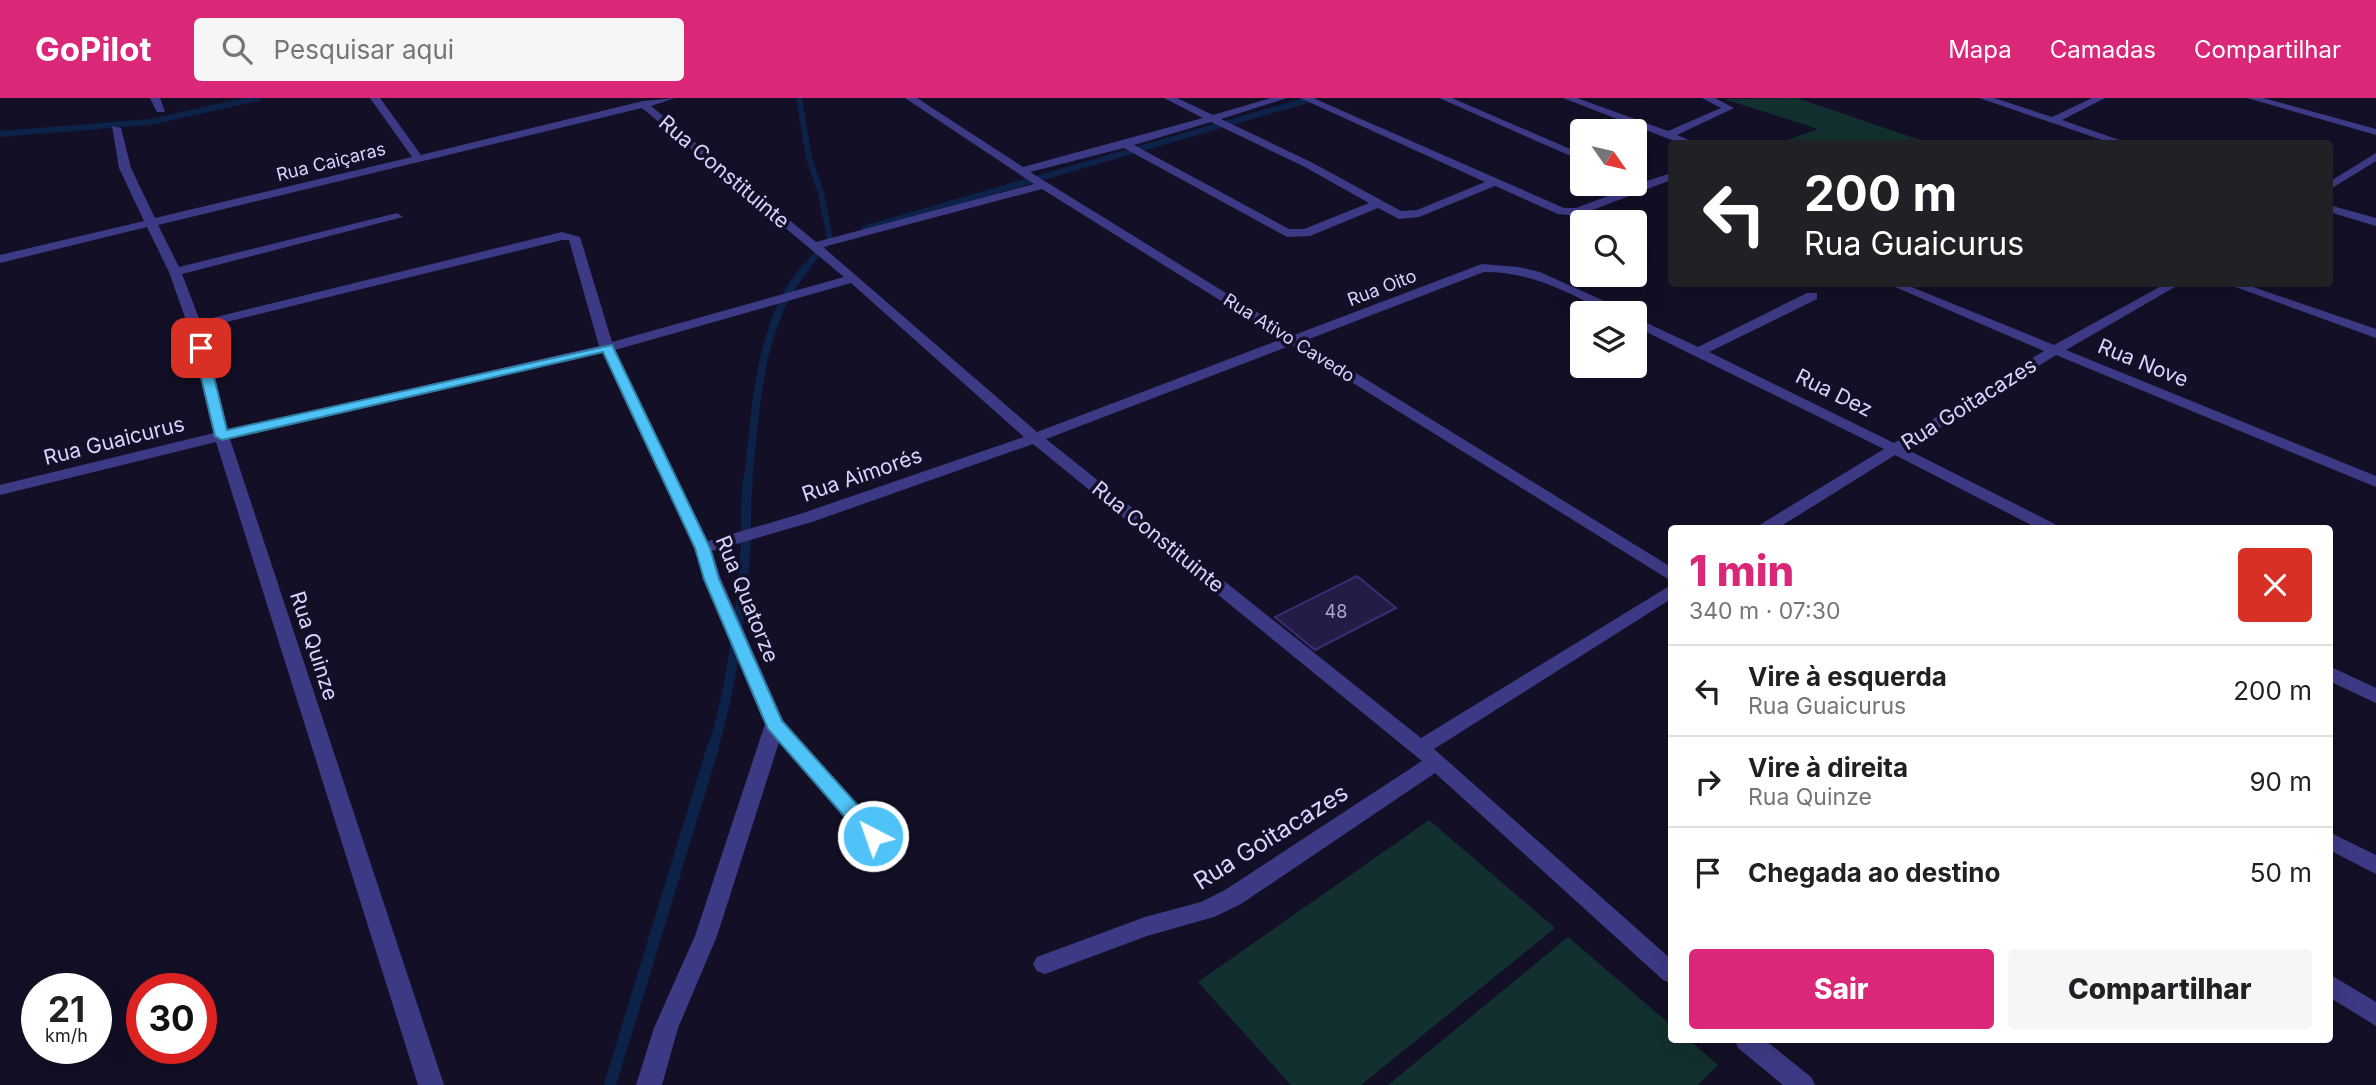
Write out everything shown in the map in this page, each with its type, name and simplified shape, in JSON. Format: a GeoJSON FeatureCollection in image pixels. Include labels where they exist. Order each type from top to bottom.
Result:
{"type":"FeatureCollection","features":[{"type":"Feature","properties":{"kind":"street"},"geometry":{"type":"LineString","coordinates":[[155,98],[161,110]]}},
{"type":"Feature","properties":{"kind":"street"},"geometry":{"type":"LineString","coordinates":[[375,98],[418,158]]}},
{"type":"Feature","properties":{"kind":"street","name":"Rua Caiçaras"},"geometry":{"type":"LineString","coordinates":[[0,259],[670,98]]}},
{"type":"Feature","properties":{"kind":"street","name":"Rua Ativo Cavedo"},"geometry":{"type":"LineString","coordinates":[[910,98],[1021,171],[1668,573]]}},
{"type":"Feature","properties":{"kind":"street"},"geometry":{"type":"LineString","coordinates":[[1169,98],[1307,164],[1399,215],[1412,215],[1493,183]]}},
{"type":"Feature","properties":{"kind":"street"},"geometry":{"type":"LineString","coordinates":[[1021,171],[1282,98]]}},
{"type":"Feature","properties":{"kind":"street"},"geometry":{"type":"LineString","coordinates":[[1305,98],[1562,212],[1577,212],[1612,196]]}},
{"type":"Feature","properties":{"kind":"street"},"geometry":{"type":"LineString","coordinates":[[1444,98],[1570,153]]}},
{"type":"Feature","properties":{"kind":"street"},"geometry":{"type":"LineString","coordinates":[[1568,98],[1682,140]]}},
{"type":"Feature","properties":{"kind":"street"},"geometry":{"type":"LineString","coordinates":[[1668,135],[1732,105],[1707,98]]}},
{"type":"Feature","properties":{"kind":"street"},"geometry":{"type":"LineString","coordinates":[[1984,98],[2114,140]]}},
{"type":"Feature","properties":{"kind":"street"},"geometry":{"type":"LineString","coordinates":[[2053,120],[2100,98]]}},
{"type":"Feature","properties":{"kind":"street"},"geometry":{"type":"LineString","coordinates":[[2252,98],[2376,132]]}},
{"type":"Feature","properties":{"kind":"street","name":"Rua Constituinte"},"geometry":{"type":"LineString","coordinates":[[643,104],[817,246],[1035,438],[1428,755],[1668,970]]}},
{"type":"Feature","properties":{"kind":"street","name":"Rua Quinze"},"geometry":{"type":"LineString","coordinates":[[116,128],[125,168],[175,272],[195,327],[222,436],[431,1085]]}},
{"type":"Feature","properties":{"kind":"street"},"geometry":{"type":"LineString","coordinates":[[1125,144],[1287,233],[1306,233],[1377,204]]}},
{"type":"Feature","properties":{"kind":"street"},"geometry":{"type":"LineString","coordinates":[[2333,184],[2376,156]]}},
{"type":"Feature","properties":{"kind":"street"},"geometry":{"type":"LineString","coordinates":[[1647,182],[1668,177]]}},
{"type":"Feature","properties":{"kind":"street"},"geometry":{"type":"LineString","coordinates":[[817,246],[1044,184]]}},
{"type":"Feature","properties":{"kind":"street"},"geometry":{"type":"LineString","coordinates":[[2333,209],[2376,222]]}},
{"type":"Feature","properties":{"kind":"street"},"geometry":{"type":"LineString","coordinates":[[175,272],[397,217]]}},
{"type":"Feature","properties":{"kind":"street","name":"Rua Quatorze"},"geometry":{"type":"LineString","coordinates":[[195,327],[562,236],[574,237],[607,348],[703,548],[712,579],[775,724],[873,836]]}},
{"type":"Feature","properties":{"kind":"street","name":"Rua Oito"},"geometry":{"type":"LineString","coordinates":[[1035,438],[1482,268],[1514,269],[1547,278],[1594,301]]}},
{"type":"Feature","properties":{"kind":"street","name":"Rua Guaicurus"},"geometry":{"type":"LineString","coordinates":[[0,490],[607,348],[852,279]]}},
{"type":"Feature","properties":{"kind":"street","name":"Rua Nove"},"geometry":{"type":"LineString","coordinates":[[1901,287],[2376,482]]}},
{"type":"Feature","properties":{"kind":"street","name":"Rua Goitacazes"},"geometry":{"type":"LineString","coordinates":[[1772,525],[2055,350],[2169,287]]}},
{"type":"Feature","properties":{"kind":"street"},"geometry":{"type":"LineString","coordinates":[[2242,287],[2376,334]]}},
{"type":"Feature","properties":{"kind":"street"},"geometry":{"type":"LineString","coordinates":[[1699,352],[1812,296]]}},
{"type":"Feature","properties":{"kind":"street","name":"Rua Dez"},"geometry":{"type":"LineString","coordinates":[[1647,327],[2043,525]]}},
{"type":"Feature","properties":{"kind":"street","name":"Rua Aimorés"},"geometry":{"type":"LineString","coordinates":[[703,548],[788,524],[1035,438]]}},
{"type":"Feature","properties":{"kind":"street","name":"Rua Goitacazes"},"geometry":{"type":"LineString","coordinates":[[1045,964],[1145,927],[1206,910],[1233,897],[1428,755],[1668,594]]}},
{"type":"Feature","properties":{"kind":"street"},"geometry":{"type":"LineString","coordinates":[[2333,675],[2376,696]]}},
{"type":"Feature","properties":{"kind":"street"},"geometry":{"type":"LineString","coordinates":[[649,1085],[666,1028],[706,936],[775,724]]}},
{"type":"Feature","properties":{"kind":"street"},"geometry":{"type":"LineString","coordinates":[[2333,842],[2376,865]]}},
{"type":"Feature","properties":{"kind":"street"},"geometry":{"type":"LineString","coordinates":[[2333,987],[2376,1015]]}},
{"type":"Feature","properties":{"kind":"street"},"geometry":{"type":"LineString","coordinates":[[1751,1043],[1802,1085]]}},
{"type":"Feature","properties":{"kind":"green space"},"geometry":{"type":"Polygon","coordinates":[[[1797,98],[1920,140],[1787,140],[1818,129],[1724,99],[1797,98]]]}},
{"type":"Feature","properties":{"kind":"green space"},"geometry":{"type":"Polygon","coordinates":[[[1429,820],[1555,928],[1361,1085],[1291,1085],[1198,982],[1429,820]]]}},
{"type":"Feature","properties":{"kind":"green space"},"geometry":{"type":"Polygon","coordinates":[[[1568,937],[1668,1022],[1668,1043],[1692,1043],[1718,1065],[1698,1085],[1388,1085],[1568,937]]]}},
{"type":"Feature","properties":{"kind":"building"},"geometry":{"type":"Polygon","coordinates":[[[1357,576],[1396,608],[1315,650],[1275,617],[1357,576]]]}},
{"type":"Feature","properties":{"kind":"waterway"},"geometry":{"type":"LineString","coordinates":[[0,134],[150,122],[258,98]]}},
{"type":"Feature","properties":{"kind":"waterway"},"geometry":{"type":"LineString","coordinates":[[799,98],[809,158],[821,193],[830,239]]}},
{"type":"Feature","properties":{"kind":"waterway"},"geometry":{"type":"LineString","coordinates":[[864,229],[1314,98]]}},
{"type":"Feature","properties":{"kind":"waterway"},"geometry":{"type":"LineString","coordinates":[[805,268],[825,245]]}},
{"type":"Feature","properties":{"kind":"waterway"},"geometry":{"type":"LineString","coordinates":[[748,480],[757,396],[769,340],[778,313],[807,266]]}},
{"type":"Feature","properties":{"kind":"waterway"},"geometry":{"type":"LineString","coordinates":[[713,748],[725,701],[738,628],[748,479]]}},
{"type":"Feature","properties":{"kind":"waterway"},"geometry":{"type":"LineString","coordinates":[[610,1085],[713,747]]}},
{"type":"Feature","properties":{"kind":"route"},"geometry":{"type":"LineString","coordinates":[[201,348],[222,436],[607,348],[703,548],[712,579],[775,724],[873,836]]}}]}
